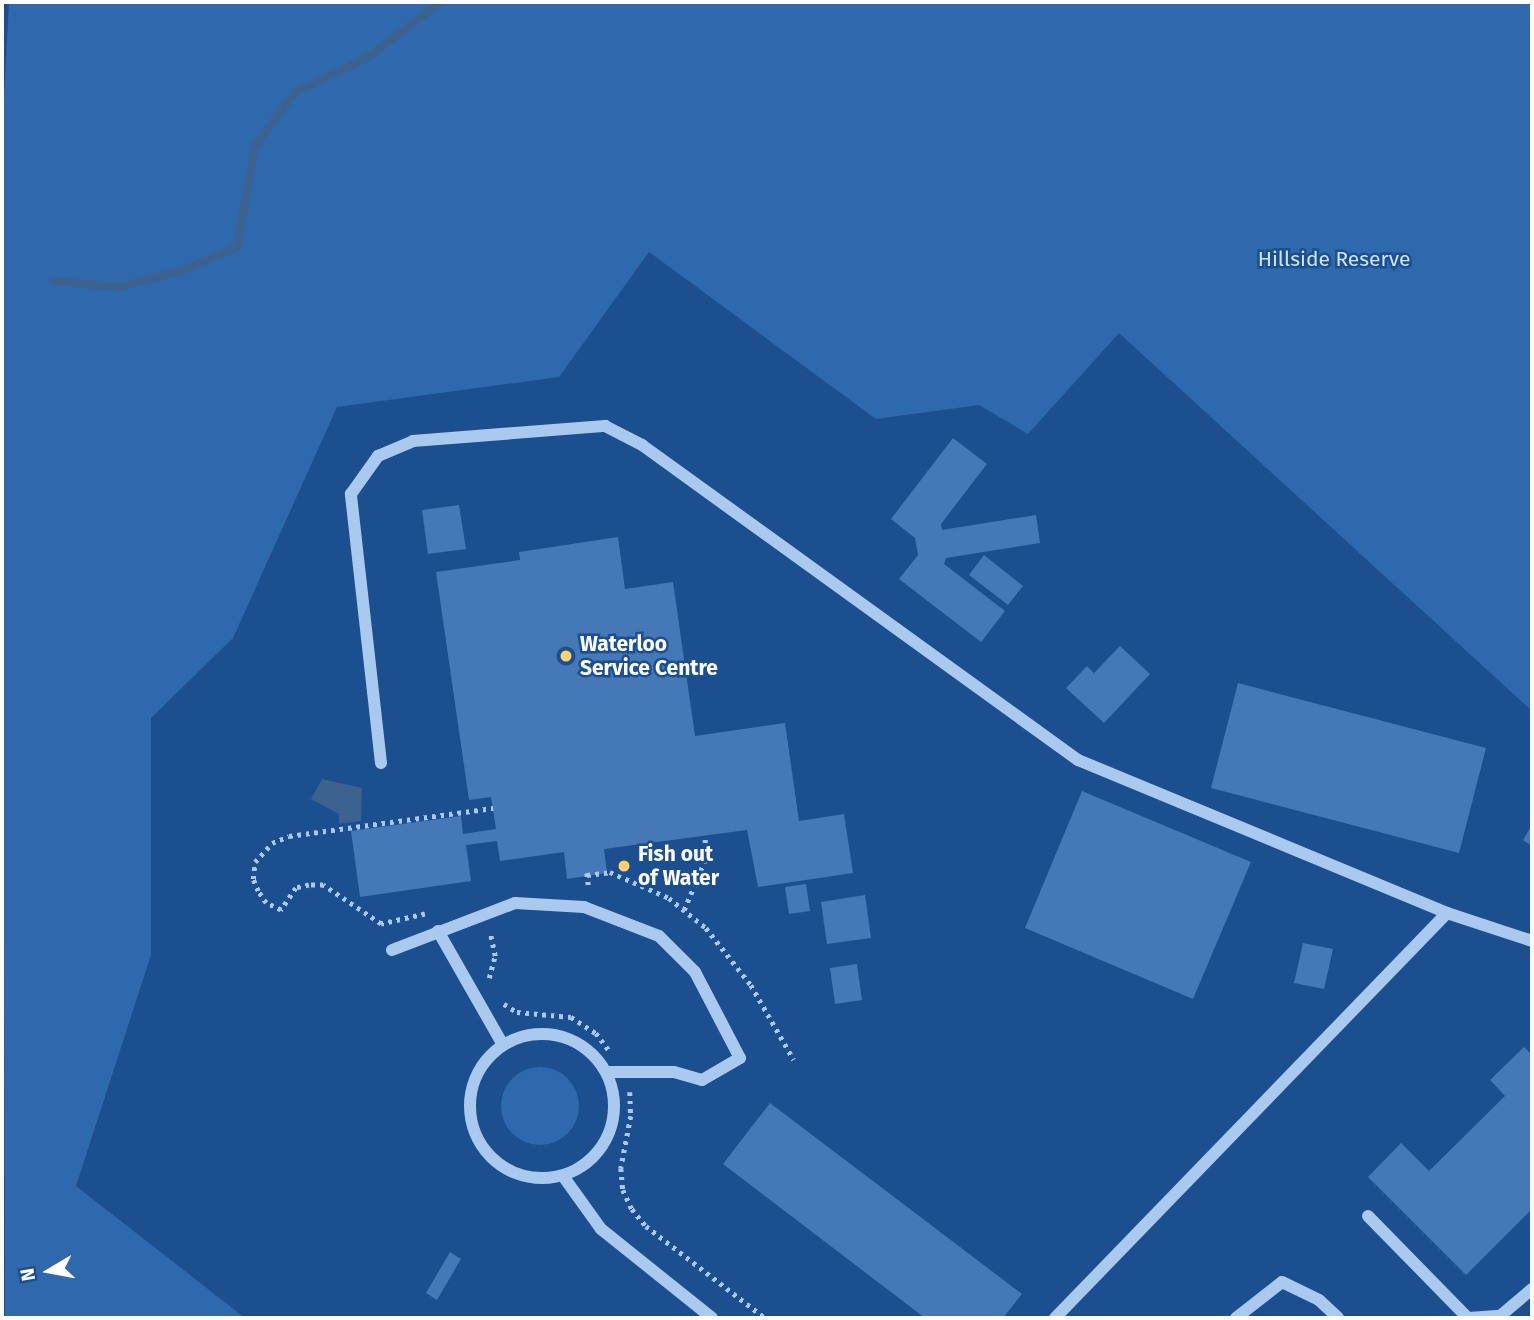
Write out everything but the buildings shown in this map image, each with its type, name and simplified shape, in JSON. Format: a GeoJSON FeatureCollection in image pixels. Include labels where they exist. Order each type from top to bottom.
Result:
{"type":"FeatureCollection","features":[{"type":"Feature","properties":{"kind":"street"},"geometry":{"type":"LineString","coordinates":[[381,763],[351,494],[378,456],[413,442],[605,426],[642,445],[1078,760],[1447,913],[1532,941]]}},
{"type":"Feature","properties":{"kind":"street"},"geometry":{"type":"LineString","coordinates":[[392,950],[515,903],[584,907],[659,936],[695,972],[740,1058],[702,1080],[674,1072],[608,1072]]}},
{"type":"Feature","properties":{"kind":"street"},"geometry":{"type":"LineString","coordinates":[[1055,1318],[1447,913]]}},
{"type":"Feature","properties":{"kind":"street"},"geometry":{"type":"LineString","coordinates":[[438,931],[503,1045]]}},
{"type":"Feature","properties":{"kind":"street"},"geometry":{"type":"LineString","coordinates":[[541,1032],[568,1037],[592,1052],[608,1072],[615,1097],[614,1122],[604,1146],[586,1164],[563,1176],[538,1179],[511,1172],[488,1156],[474,1132],[469,1104],[475,1077],[491,1054],[503,1045],[541,1032]]}},
{"type":"Feature","properties":{"kind":"street"},"geometry":{"type":"LineString","coordinates":[[563,1176],[601,1229],[712,1318]]}},
{"type":"Feature","properties":{"kind":"street"},"geometry":{"type":"LineString","coordinates":[[1368,1216],[1469,1318],[1500,1316],[1532,1289]]}},
{"type":"Feature","properties":{"kind":"street"},"geometry":{"type":"LineString","coordinates":[[1236,1318],[1282,1282],[1319,1300],[1338,1318]]}},
{"type":"Feature","properties":{"kind":"path"},"geometry":{"type":"LineString","coordinates":[[429,912],[381,924],[323,885],[296,888],[281,910],[267,903],[258,891],[253,879],[255,862],[272,843],[289,836],[493,808]]}},
{"type":"Feature","properties":{"kind":"path"},"geometry":{"type":"LineString","coordinates":[[684,910],[705,860],[705,835]]}},
{"type":"Feature","properties":{"kind":"path"},"geometry":{"type":"LineString","coordinates":[[576,889],[589,890],[587,874],[610,872],[669,898],[706,928],[751,985],[794,1060]]}},
{"type":"Feature","properties":{"kind":"path"},"geometry":{"type":"LineString","coordinates":[[490,930],[495,956],[488,977],[494,987]]}},
{"type":"Feature","properties":{"kind":"path"},"geometry":{"type":"LineString","coordinates":[[500,997],[507,1007],[517,1012],[571,1017],[597,1033],[622,1072],[632,1100],[621,1168],[623,1191],[632,1209],[646,1226],[765,1318]]}},
{"type":"Feature","properties":{"kind":"green space","name":"Hillside Reserve"},"geometry":{"type":"Polygon","coordinates":[[[9,2],[1532,2],[1532,711],[1119,333],[1028,434],[979,405],[876,419],[649,252],[559,377],[337,407],[233,638],[151,718],[151,955],[76,1186],[245,1318],[5,1318],[2,136],[9,2]]]}},
{"type":"Feature","properties":{"kind":"green space"},"geometry":{"type":"Polygon","coordinates":[[[540,1067],[555,1070],[568,1078],[576,1091],[579,1106],[576,1121],[568,1134],[555,1142],[540,1145],[525,1142],[512,1134],[504,1121],[501,1106],[504,1091],[512,1078],[525,1070],[540,1067]]]}},
{"type":"Feature","properties":{"kind":"shaded area"},"geometry":{"type":"Polygon","coordinates":[[[322,779],[362,788],[361,821],[339,824],[339,814],[311,799],[322,779]]]}},
{"type":"Feature","properties":{"kind":"waterway"},"geometry":{"type":"LineString","coordinates":[[53,281],[120,287],[184,270],[237,247],[255,147],[294,93],[368,57],[441,2]]}},
{"type":"Feature","properties":{"kind":"place","name":"Waterloo Service Centre"},"geometry":{"type":"Point","coordinates":[566,656]}},
{"type":"Feature","properties":{"kind":"place","name":"Fish out of Water"},"geometry":{"type":"Point","coordinates":[624,866]}}]}
